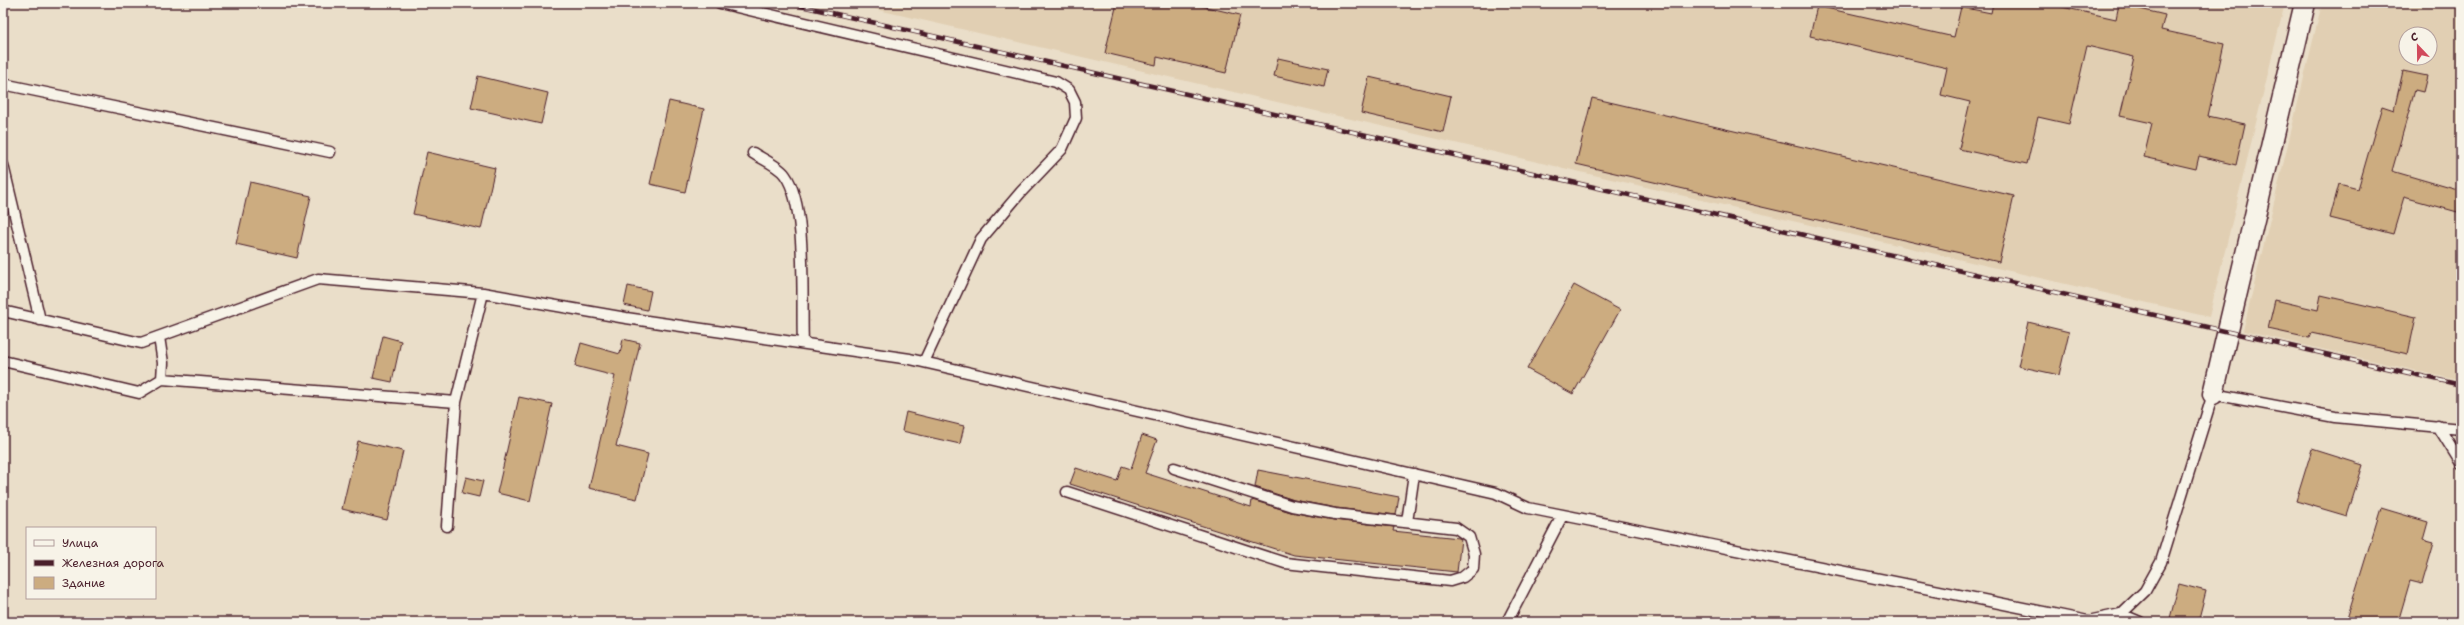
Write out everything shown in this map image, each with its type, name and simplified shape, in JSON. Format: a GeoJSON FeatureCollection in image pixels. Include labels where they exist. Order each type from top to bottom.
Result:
{"type":"FeatureCollection","features":[{"type":"Feature","properties":{"kind":"street"},"geometry":{"type":"LineString","coordinates":[[2213,394],[2305,3]]}},
{"type":"Feature","properties":{"kind":"lane"},"geometry":{"type":"LineString","coordinates":[[720,3],[1056,82],[1069,90],[1076,102],[1076,118],[1062,149],[1021,192],[981,239],[924,362]]}},
{"type":"Feature","properties":{"kind":"lane"},"geometry":{"type":"LineString","coordinates":[[3,84],[330,152]]}},
{"type":"Feature","properties":{"kind":"lane"},"geometry":{"type":"LineString","coordinates":[[753,153],[785,174],[793,192],[802,231],[803,343]]}},
{"type":"Feature","properties":{"kind":"lane"},"geometry":{"type":"LineString","coordinates":[[3,165],[40,320]]}},
{"type":"Feature","properties":{"kind":"lane"},"geometry":{"type":"LineString","coordinates":[[3,311],[141,343],[318,279],[483,293],[626,318],[924,362],[1496,493],[1528,508],[1562,516],[2088,622],[2121,614],[2145,591],[2161,562],[2213,394],[2335,417],[2461,429]]}},
{"type":"Feature","properties":{"kind":"lane"},"geometry":{"type":"LineString","coordinates":[[447,526],[456,402],[483,293]]}},
{"type":"Feature","properties":{"kind":"lane"},"geometry":{"type":"LineString","coordinates":[[158,337],[163,363],[162,379]]}},
{"type":"Feature","properties":{"kind":"lane"},"geometry":{"type":"LineString","coordinates":[[3,361],[139,393],[162,379],[456,402]]}},
{"type":"Feature","properties":{"kind":"lane"},"geometry":{"type":"LineString","coordinates":[[2438,426],[2461,463]]}},
{"type":"Feature","properties":{"kind":"lane"},"geometry":{"type":"LineString","coordinates":[[1067,492],[1285,563],[1450,581],[1463,577],[1473,570],[1474,554],[1469,537],[1456,528],[1292,506],[1174,468]]}},
{"type":"Feature","properties":{"kind":"lane"},"geometry":{"type":"LineString","coordinates":[[1407,522],[1414,474]]}},
{"type":"Feature","properties":{"kind":"lane"},"geometry":{"type":"LineString","coordinates":[[1508,622],[1562,516]]}},
{"type":"Feature","properties":{"kind":"lane"},"geometry":{"type":"LineString","coordinates":[[2121,614],[2140,622]]}},
{"type":"Feature","properties":{"kind":"shaded area"},"geometry":{"type":"Polygon","coordinates":[[[848,3],[2285,3],[2209,317],[848,3]]]}},
{"type":"Feature","properties":{"kind":"shaded area"},"geometry":{"type":"Polygon","coordinates":[[[2322,3],[2461,3],[2461,381],[2243,331],[2322,3]]]}},
{"type":"Feature","properties":{"kind":"building"},"geometry":{"type":"Polygon","coordinates":[[[1117,3],[1189,3],[1240,15],[1226,73],[1157,57],[1156,65],[1105,53],[1117,3]]]}},
{"type":"Feature","properties":{"kind":"building"},"geometry":{"type":"Polygon","coordinates":[[[1993,3],[2044,3],[2116,19],[2119,4],[2165,15],[2161,30],[2224,44],[2208,116],[2245,124],[2236,165],[2199,156],[2196,169],[2144,157],[2152,123],[2120,116],[2134,57],[2087,46],[2069,124],[2038,117],[2027,164],[1959,149],[1970,102],[1941,95],[1947,68],[1810,36],[1817,6],[1954,37],[1961,7],[1991,13],[1993,3]]]}},
{"type":"Feature","properties":{"kind":"building"},"geometry":{"type":"Polygon","coordinates":[[[1278,58],[1328,69],[1324,87],[1274,76],[1278,58]]]}},
{"type":"Feature","properties":{"kind":"building"},"geometry":{"type":"Polygon","coordinates":[[[2403,71],[2427,76],[2423,92],[2415,90],[2392,171],[2461,191],[2461,213],[2404,197],[2393,234],[2330,218],[2339,184],[2358,189],[2382,106],[2394,110],[2403,71]]]}},
{"type":"Feature","properties":{"kind":"building"},"geometry":{"type":"Polygon","coordinates":[[[478,76],[548,93],[541,124],[471,108],[478,76]]]}},
{"type":"Feature","properties":{"kind":"building"},"geometry":{"type":"Polygon","coordinates":[[[1369,77],[1451,96],[1443,132],[1361,113],[1369,77]]]}},
{"type":"Feature","properties":{"kind":"building"},"geometry":{"type":"Polygon","coordinates":[[[1592,98],[2014,196],[1999,262],[1576,164],[1592,98]]]}},
{"type":"Feature","properties":{"kind":"building"},"geometry":{"type":"Polygon","coordinates":[[[669,101],[704,109],[685,192],[650,184],[669,101]]]}},
{"type":"Feature","properties":{"kind":"building"},"geometry":{"type":"Polygon","coordinates":[[[427,152],[495,168],[481,229],[413,214],[427,152]]]}},
{"type":"Feature","properties":{"kind":"building"},"geometry":{"type":"Polygon","coordinates":[[[250,182],[311,196],[297,258],[236,244],[250,182]]]}},
{"type":"Feature","properties":{"kind":"building"},"geometry":{"type":"Polygon","coordinates":[[[1574,285],[1620,310],[1573,394],[1527,369],[1574,285]]]}},
{"type":"Feature","properties":{"kind":"building"},"geometry":{"type":"Polygon","coordinates":[[[628,286],[651,291],[647,310],[624,305],[628,286]]]}},
{"type":"Feature","properties":{"kind":"building"},"geometry":{"type":"Polygon","coordinates":[[[2321,295],[2416,317],[2408,354],[2311,333],[2309,338],[2268,329],[2275,300],[2318,310],[2321,295]]]}},
{"type":"Feature","properties":{"kind":"building"},"geometry":{"type":"Polygon","coordinates":[[[2028,322],[2069,332],[2059,375],[2018,366],[2028,322]]]}},
{"type":"Feature","properties":{"kind":"building"},"geometry":{"type":"Polygon","coordinates":[[[383,336],[401,341],[392,382],[373,378],[383,336]]]}},
{"type":"Feature","properties":{"kind":"building"},"geometry":{"type":"Polygon","coordinates":[[[623,339],[640,343],[616,446],[648,454],[637,499],[589,488],[615,376],[575,366],[581,343],[620,354],[623,339]]]}},
{"type":"Feature","properties":{"kind":"building"},"geometry":{"type":"Polygon","coordinates":[[[519,397],[552,404],[530,501],[497,493],[519,397]]]}},
{"type":"Feature","properties":{"kind":"building"},"geometry":{"type":"Polygon","coordinates":[[[906,412],[964,426],[960,444],[902,431],[906,412]]]}},
{"type":"Feature","properties":{"kind":"building"},"geometry":{"type":"Polygon","coordinates":[[[1142,435],[1157,440],[1145,473],[1251,507],[1252,500],[1291,512],[1334,520],[1394,527],[1393,531],[1459,538],[1461,539],[1457,572],[1294,555],[1070,484],[1076,468],[1117,481],[1122,466],[1131,469],[1142,435]]]}},
{"type":"Feature","properties":{"kind":"building"},"geometry":{"type":"Polygon","coordinates":[[[358,441],[403,451],[387,520],[342,509],[358,441]]]}},
{"type":"Feature","properties":{"kind":"building"},"geometry":{"type":"Polygon","coordinates":[[[2312,449],[2363,465],[2347,516],[2296,501],[2312,449]]]}},
{"type":"Feature","properties":{"kind":"building"},"geometry":{"type":"Polygon","coordinates":[[[1258,470],[1399,497],[1396,515],[1336,508],[1294,500],[1255,487],[1258,470]]]}},
{"type":"Feature","properties":{"kind":"building"},"geometry":{"type":"Polygon","coordinates":[[[466,477],[483,481],[479,497],[462,493],[466,477]]]}},
{"type":"Feature","properties":{"kind":"building"},"geometry":{"type":"Polygon","coordinates":[[[2381,508],[2428,522],[2423,540],[2434,543],[2422,584],[2410,581],[2398,622],[2346,622],[2381,508]]]}},
{"type":"Feature","properties":{"kind":"building"},"geometry":{"type":"Polygon","coordinates":[[[2179,584],[2206,591],[2198,622],[2169,622],[2179,584]]]}},
{"type":"Feature","properties":{"kind":"railway"},"geometry":{"type":"LineString","coordinates":[[788,3],[2461,385]]}}]}
